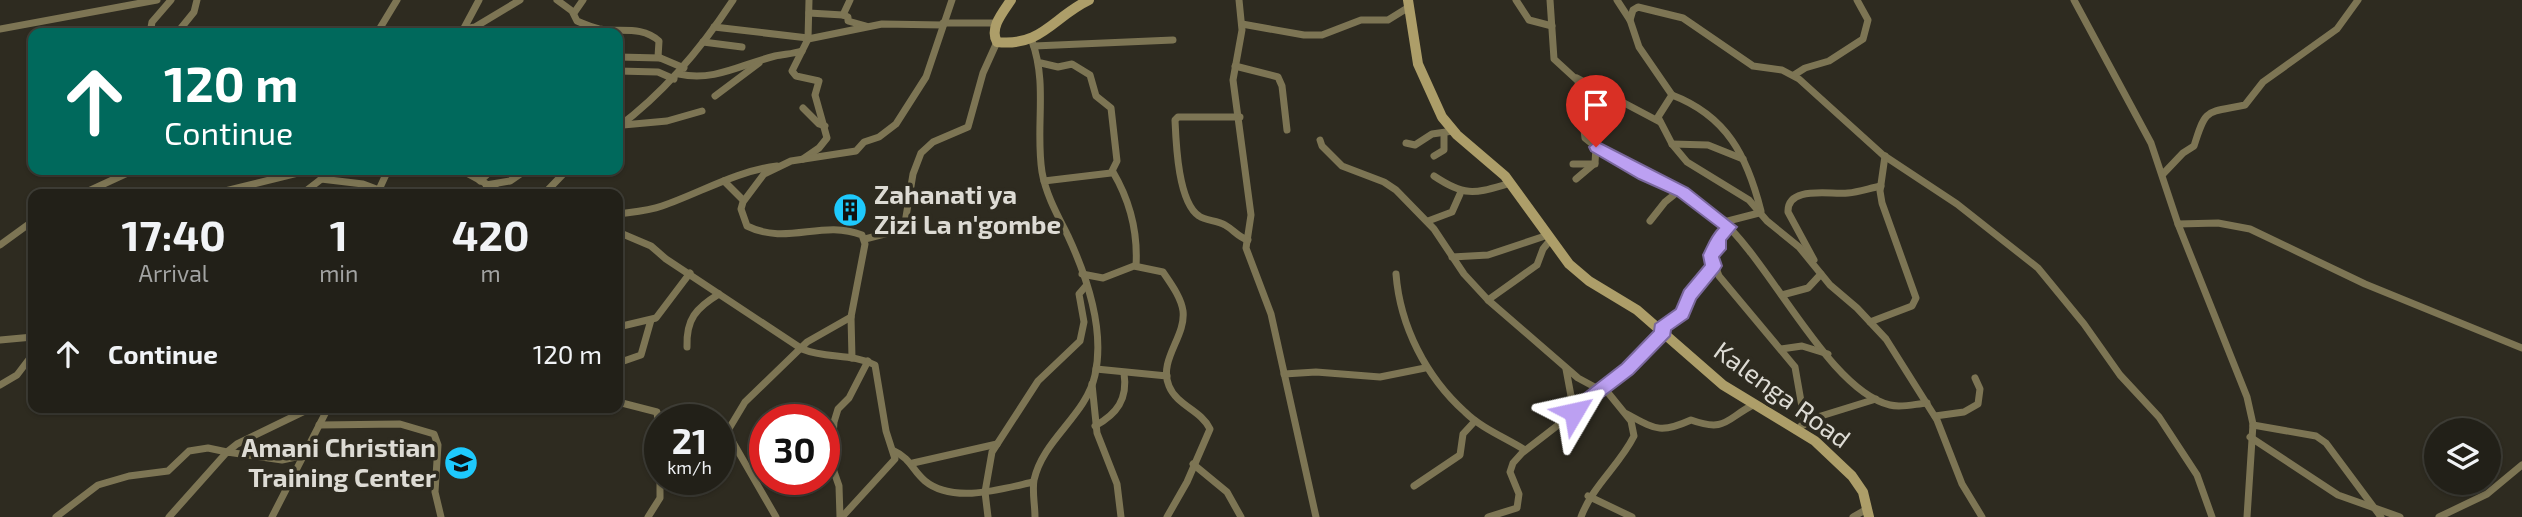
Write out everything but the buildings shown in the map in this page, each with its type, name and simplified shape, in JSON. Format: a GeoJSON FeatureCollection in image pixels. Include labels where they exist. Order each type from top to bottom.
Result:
{"type":"FeatureCollection","features":[{"type":"Feature","properties":{"kind":"main road"},"geometry":{"type":"LineString","coordinates":[[1011,0],[996,23],[994,37],[997,42],[1033,43],[1065,12],[1090,0]]}},
{"type":"Feature","properties":{"kind":"main road","name":"Kalenga Road"},"geometry":{"type":"LineString","coordinates":[[1408,3],[1418,64],[1448,133],[1511,183],[1549,237],[1578,272],[1637,310],[1723,385],[1801,426],[1853,476],[1863,492],[1868,513]]}},
{"type":"Feature","properties":{"kind":"street"},"geometry":{"type":"LineString","coordinates":[[0,29],[157,0]]}},
{"type":"Feature","properties":{"kind":"street"},"geometry":{"type":"LineString","coordinates":[[151,28],[152,22],[171,0]]}},
{"type":"Feature","properties":{"kind":"street"},"geometry":{"type":"LineString","coordinates":[[180,28],[194,12],[197,0]]}},
{"type":"Feature","properties":{"kind":"street"},"geometry":{"type":"LineString","coordinates":[[380,28],[397,0]]}},
{"type":"Feature","properties":{"kind":"street"},"geometry":{"type":"LineString","coordinates":[[465,28],[479,0]]}},
{"type":"Feature","properties":{"kind":"street"},"geometry":{"type":"LineString","coordinates":[[472,28],[520,0]]}},
{"type":"Feature","properties":{"kind":"street"},"geometry":{"type":"LineString","coordinates":[[557,0],[574,13],[577,21],[595,28]]}},
{"type":"Feature","properties":{"kind":"street"},"geometry":{"type":"LineString","coordinates":[[574,13],[583,0]]}},
{"type":"Feature","properties":{"kind":"street"},"geometry":{"type":"LineString","coordinates":[[623,123],[679,73],[733,0]]}},
{"type":"Feature","properties":{"kind":"street"},"geometry":{"type":"LineString","coordinates":[[798,161],[823,145],[827,138],[815,95],[819,81],[793,74],[808,38],[809,0]]}},
{"type":"Feature","properties":{"kind":"street"},"geometry":{"type":"LineString","coordinates":[[843,15],[850,0]]}},
{"type":"Feature","properties":{"kind":"street"},"geometry":{"type":"LineString","coordinates":[[623,213],[660,207],[762,168],[856,151],[864,142],[879,137],[896,124],[926,77],[952,0]]}},
{"type":"Feature","properties":{"kind":"street"},"geometry":{"type":"LineString","coordinates":[[1239,0],[1242,24],[1233,80],[1251,215],[1248,255],[1271,314],[1316,517]]}},
{"type":"Feature","properties":{"kind":"street"},"geometry":{"type":"LineString","coordinates":[[1516,0],[1520,11],[1530,22],[1552,26]]}},
{"type":"Feature","properties":{"kind":"street"},"geometry":{"type":"LineString","coordinates":[[1550,0],[1554,59],[1577,78],[1660,122]]}},
{"type":"Feature","properties":{"kind":"street"},"geometry":{"type":"LineString","coordinates":[[1617,0],[1630,20],[1639,47],[1672,95],[1699,106],[1731,135],[1753,178],[1760,214]]}},
{"type":"Feature","properties":{"kind":"street"},"geometry":{"type":"LineString","coordinates":[[1624,11],[1639,0]]}},
{"type":"Feature","properties":{"kind":"street"},"geometry":{"type":"LineString","coordinates":[[1794,75],[1805,68],[1829,61],[1863,39],[1868,20],[1857,0]]}},
{"type":"Feature","properties":{"kind":"street"},"geometry":{"type":"LineString","coordinates":[[2074,0],[2151,143],[2178,224],[2247,397],[2253,425],[2250,438],[2247,517]]}},
{"type":"Feature","properties":{"kind":"street"},"geometry":{"type":"LineString","coordinates":[[2163,174],[2183,153],[2194,146],[2203,117],[2213,111],[2245,105],[2263,82],[2337,29],[2357,0]]}},
{"type":"Feature","properties":{"kind":"street"},"geometry":{"type":"LineString","coordinates":[[1242,24],[1312,36],[1331,33],[1361,20],[1388,20],[1408,3]]}},
{"type":"Feature","properties":{"kind":"street"},"geometry":{"type":"LineString","coordinates":[[1630,20],[1634,9],[1638,7],[1655,8],[1683,17],[1719,44],[1744,55],[1753,66],[1782,70],[1794,75],[1885,156],[1971,214],[2018,250],[2046,277],[2120,374],[2159,417],[2197,475],[2212,517]]}},
{"type":"Feature","properties":{"kind":"street"},"geometry":{"type":"LineString","coordinates":[[808,13],[843,15],[848,17],[848,21],[870,27]]}},
{"type":"Feature","properties":{"kind":"street"},"geometry":{"type":"LineString","coordinates":[[714,27],[808,38],[884,24],[996,23]]}},
{"type":"Feature","properties":{"kind":"street"},"geometry":{"type":"LineString","coordinates":[[623,29],[656,37],[659,41],[657,51],[660,58],[679,73],[691,78],[803,51]]}},
{"type":"Feature","properties":{"kind":"street"},"geometry":{"type":"LineString","coordinates":[[1035,517],[1033,482],[1041,457],[1071,421],[1092,384],[1096,369],[1094,320],[1082,274],[1044,181],[1041,63],[1033,43],[1172,40]]}},
{"type":"Feature","properties":{"kind":"street"},"geometry":{"type":"LineString","coordinates":[[703,42],[742,47]]}},
{"type":"Feature","properties":{"kind":"street"},"geometry":{"type":"LineString","coordinates":[[864,239],[904,229],[918,160],[929,144],[955,135],[968,127],[984,73],[997,42]]}},
{"type":"Feature","properties":{"kind":"street"},"geometry":{"type":"LineString","coordinates":[[623,57],[660,58]]}},
{"type":"Feature","properties":{"kind":"street"},"geometry":{"type":"LineString","coordinates":[[715,96],[760,62]]}},
{"type":"Feature","properties":{"kind":"street"},"geometry":{"type":"LineString","coordinates":[[1041,63],[1058,67],[1072,64],[1090,75],[1096,96],[1111,108],[1116,149],[1113,172],[1121,188],[1134,231],[1138,250],[1136,266]]}},
{"type":"Feature","properties":{"kind":"street"},"geometry":{"type":"LineString","coordinates":[[1236,66],[1278,76],[1282,86],[1287,130]]}},
{"type":"Feature","properties":{"kind":"street"},"geometry":{"type":"LineString","coordinates":[[623,71],[679,73]]}},
{"type":"Feature","properties":{"kind":"street"},"geometry":{"type":"LineString","coordinates":[[1577,78],[1583,135],[1596,147],[1645,175],[1680,190],[1727,225],[1828,354],[1847,375],[1876,399],[1899,405],[1927,403]]}},
{"type":"Feature","properties":{"kind":"street"},"geometry":{"type":"LineString","coordinates":[[1672,95],[1658,116],[1672,144],[1687,162],[1749,200],[1760,214],[1799,247],[1830,285],[1886,339],[1935,416],[1962,484],[1982,517]]}},
{"type":"Feature","properties":{"kind":"street"},"geometry":{"type":"LineString","coordinates":[[803,108],[819,124],[825,126]]}},
{"type":"Feature","properties":{"kind":"street"},"geometry":{"type":"LineString","coordinates":[[623,126],[645,121],[667,121],[702,111]]}},
{"type":"Feature","properties":{"kind":"street"},"geometry":{"type":"LineString","coordinates":[[1240,117],[1178,117],[1175,120],[1175,135],[1190,207],[1199,217],[1226,226],[1234,236],[1248,240]]}},
{"type":"Feature","properties":{"kind":"street"},"geometry":{"type":"LineString","coordinates":[[1406,143],[1415,145],[1433,134],[1448,133],[1444,150],[1434,156]]}},
{"type":"Feature","properties":{"kind":"street"},"geometry":{"type":"LineString","coordinates":[[1320,140],[1322,146],[1342,166],[1389,185],[1428,221],[1464,274],[1488,299],[1566,369],[1586,384],[1604,390],[1627,414],[1656,431],[1674,428],[1691,420],[1717,427],[1729,424],[1739,412],[1755,404]]}},
{"type":"Feature","properties":{"kind":"street"},"geometry":{"type":"LineString","coordinates":[[1672,144],[1708,145],[1743,159]]}},
{"type":"Feature","properties":{"kind":"street"},"geometry":{"type":"LineString","coordinates":[[823,145],[837,154]]}},
{"type":"Feature","properties":{"kind":"street"},"geometry":{"type":"LineString","coordinates":[[1576,179],[1595,164],[1598,158],[1596,147]]}},
{"type":"Feature","properties":{"kind":"street"},"geometry":{"type":"LineString","coordinates":[[1870,322],[1912,306],[1916,298],[1882,203],[1885,156]]}},
{"type":"Feature","properties":{"kind":"street"},"geometry":{"type":"LineString","coordinates":[[1573,164],[1595,164]]}},
{"type":"Feature","properties":{"kind":"street"},"geometry":{"type":"LineString","coordinates":[[780,165],[764,174],[744,200],[741,209],[743,220],[753,230],[789,236],[821,229],[838,229],[858,233],[864,239]]}},
{"type":"Feature","properties":{"kind":"street"},"geometry":{"type":"LineString","coordinates":[[1044,181],[1113,172]]}},
{"type":"Feature","properties":{"kind":"street"},"geometry":{"type":"LineString","coordinates":[[92,189],[122,175]]}},
{"type":"Feature","properties":{"kind":"street"},"geometry":{"type":"LineString","coordinates":[[233,189],[290,175]]}},
{"type":"Feature","properties":{"kind":"street"},"geometry":{"type":"LineString","coordinates":[[308,189],[327,175]]}},
{"type":"Feature","properties":{"kind":"street"},"geometry":{"type":"LineString","coordinates":[[469,175],[495,189]]}},
{"type":"Feature","properties":{"kind":"street"},"geometry":{"type":"LineString","coordinates":[[483,183],[489,175]]}},
{"type":"Feature","properties":{"kind":"street"},"geometry":{"type":"LineString","coordinates":[[483,183],[510,181],[519,175]]}},
{"type":"Feature","properties":{"kind":"street"},"geometry":{"type":"LineString","coordinates":[[549,189],[562,175]]}},
{"type":"Feature","properties":{"kind":"street"},"geometry":{"type":"LineString","coordinates":[[1434,176],[1460,194],[1471,194],[1511,183]]}},
{"type":"Feature","properties":{"kind":"street"},"geometry":{"type":"LineString","coordinates":[[321,179],[363,184],[372,189]]}},
{"type":"Feature","properties":{"kind":"street"},"geometry":{"type":"LineString","coordinates":[[724,181],[744,200]]}},
{"type":"Feature","properties":{"kind":"street"},"geometry":{"type":"LineString","coordinates":[[1814,265],[1813,256],[1787,207],[1799,195],[1842,193],[1881,186]]}},
{"type":"Feature","properties":{"kind":"street"},"geometry":{"type":"LineString","coordinates":[[1650,221],[1665,202],[1680,190]]}},
{"type":"Feature","properties":{"kind":"street"},"geometry":{"type":"LineString","coordinates":[[1428,221],[1449,215],[1460,194]]}},
{"type":"Feature","properties":{"kind":"street"},"geometry":{"type":"LineString","coordinates":[[1760,214],[1727,225],[1718,238],[1718,249],[1711,255],[1714,266],[1726,285],[1795,367],[1801,426],[1876,399]]}},
{"type":"Feature","properties":{"kind":"street"},"geometry":{"type":"LineString","coordinates":[[2178,224],[2218,223],[2262,233],[2312,260],[2522,348]]}},
{"type":"Feature","properties":{"kind":"street"},"geometry":{"type":"LineString","coordinates":[[0,245],[28,225]]}},
{"type":"Feature","properties":{"kind":"street"},"geometry":{"type":"LineString","coordinates":[[1779,231],[1797,228]]}},
{"type":"Feature","properties":{"kind":"street"},"geometry":{"type":"LineString","coordinates":[[623,234],[651,246],[666,259],[801,348],[831,356],[868,360],[875,365],[886,431],[895,459],[893,465],[841,517]]}},
{"type":"Feature","properties":{"kind":"street"},"geometry":{"type":"LineString","coordinates":[[1452,257],[1488,255],[1549,237]]}},
{"type":"Feature","properties":{"kind":"street"},"geometry":{"type":"LineString","coordinates":[[1488,299],[1537,265],[1549,237]]}},
{"type":"Feature","properties":{"kind":"street"},"geometry":{"type":"LineString","coordinates":[[852,358],[851,317],[864,239]]}},
{"type":"Feature","properties":{"kind":"street"},"geometry":{"type":"LineString","coordinates":[[1082,274],[1103,278],[1136,266],[1163,272],[1175,289],[1183,313],[1180,334],[1168,361],[1167,376],[1174,395],[1210,423],[1208,435],[1167,517]]}},
{"type":"Feature","properties":{"kind":"street"},"geometry":{"type":"LineString","coordinates":[[1493,516],[1517,508],[1519,494],[1510,472],[1513,463],[1525,450],[1604,390],[1682,313],[1690,295],[1714,266]]}},
{"type":"Feature","properties":{"kind":"street"},"geometry":{"type":"LineString","coordinates":[[623,326],[651,320],[660,314],[690,273]]}},
{"type":"Feature","properties":{"kind":"street"},"geometry":{"type":"LineString","coordinates":[[1396,274],[1398,302],[1425,368],[1448,397],[1475,421],[1525,450]]}},
{"type":"Feature","properties":{"kind":"street"},"geometry":{"type":"LineString","coordinates":[[1782,295],[1808,288],[1821,274]]}},
{"type":"Feature","properties":{"kind":"street"},"geometry":{"type":"LineString","coordinates":[[988,517],[985,492],[988,468],[997,444],[1038,381],[1080,341],[1084,322],[1079,294],[1085,287]]}},
{"type":"Feature","properties":{"kind":"street"},"geometry":{"type":"LineString","coordinates":[[687,347],[687,325],[692,314],[719,294]]}},
{"type":"Feature","properties":{"kind":"street"},"geometry":{"type":"LineString","coordinates":[[776,517],[726,433],[745,402],[801,348],[811,339],[851,317]]}},
{"type":"Feature","properties":{"kind":"street"},"geometry":{"type":"LineString","coordinates":[[623,360],[641,355],[651,320]]}},
{"type":"Feature","properties":{"kind":"street"},"geometry":{"type":"LineString","coordinates":[[0,340],[28,337]]}},
{"type":"Feature","properties":{"kind":"street"},"geometry":{"type":"LineString","coordinates":[[1781,349],[1802,346],[1828,354]]}},
{"type":"Feature","properties":{"kind":"street"},"geometry":{"type":"LineString","coordinates":[[0,385],[17,374],[28,360]]}},
{"type":"Feature","properties":{"kind":"street"},"geometry":{"type":"LineString","coordinates":[[841,517],[839,486],[831,463],[834,422],[838,409],[849,398],[868,360]]}},
{"type":"Feature","properties":{"kind":"street"},"geometry":{"type":"LineString","coordinates":[[1284,374],[1316,372],[1380,377],[1425,368]]}},
{"type":"Feature","properties":{"kind":"street"},"geometry":{"type":"LineString","coordinates":[[1096,369],[1167,376]]}},
{"type":"Feature","properties":{"kind":"street"},"geometry":{"type":"LineString","coordinates":[[1566,369],[1574,412]]}},
{"type":"Feature","properties":{"kind":"street"},"geometry":{"type":"LineString","coordinates":[[1096,426],[1113,415],[1125,398],[1125,373]]}},
{"type":"Feature","properties":{"kind":"street"},"geometry":{"type":"LineString","coordinates":[[1935,416],[1965,412],[1973,408],[1982,396],[1982,388],[1975,377]]}},
{"type":"Feature","properties":{"kind":"street"},"geometry":{"type":"LineString","coordinates":[[1092,384],[1096,400],[1096,426],[1121,491],[1121,517]]}},
{"type":"Feature","properties":{"kind":"street"},"geometry":{"type":"LineString","coordinates":[[623,403],[644,409]]}},
{"type":"Feature","properties":{"kind":"street"},"geometry":{"type":"LineString","coordinates":[[169,517],[219,457],[237,444],[301,413]]}},
{"type":"Feature","properties":{"kind":"street"},"geometry":{"type":"LineString","coordinates":[[272,517],[325,413]]}},
{"type":"Feature","properties":{"kind":"street"},"geometry":{"type":"LineString","coordinates":[[1581,517],[1588,496],[1631,444],[1635,430],[1627,414]]}},
{"type":"Feature","properties":{"kind":"street"},"geometry":{"type":"LineString","coordinates":[[1414,486],[1460,455],[1462,434],[1475,421]]}},
{"type":"Feature","properties":{"kind":"street"},"geometry":{"type":"LineString","coordinates":[[319,425],[400,424],[435,435],[438,446],[435,492],[441,517]]}},
{"type":"Feature","properties":{"kind":"street"},"geometry":{"type":"LineString","coordinates":[[2253,425],[2300,432],[2316,436],[2326,443],[2381,517]]}},
{"type":"Feature","properties":{"kind":"street"},"geometry":{"type":"LineString","coordinates":[[2250,438],[2338,495],[2400,517]]}},
{"type":"Feature","properties":{"kind":"street"},"geometry":{"type":"LineString","coordinates":[[913,463],[997,444]]}},
{"type":"Feature","properties":{"kind":"street"},"geometry":{"type":"LineString","coordinates":[[56,517],[98,485],[129,476],[168,471],[189,451],[208,448],[282,460],[304,455]]}},
{"type":"Feature","properties":{"kind":"street"},"geometry":{"type":"LineString","coordinates":[[894,450],[913,463],[929,484],[941,488],[985,492],[1033,482]]}},
{"type":"Feature","properties":{"kind":"street"},"geometry":{"type":"LineString","coordinates":[[1193,464],[1227,490],[1241,517]]}},
{"type":"Feature","properties":{"kind":"street"},"geometry":{"type":"LineString","coordinates":[[2439,517],[2487,494],[2522,465]]}},
{"type":"Feature","properties":{"kind":"street"},"geometry":{"type":"LineString","coordinates":[[648,517],[660,495]]}},
{"type":"Feature","properties":{"kind":"street"},"geometry":{"type":"LineString","coordinates":[[1588,496],[1632,517]]}},
{"type":"Feature","properties":{"kind":"street"},"geometry":{"type":"LineString","coordinates":[[1853,517],[1868,513]]}},
{"type":"Feature","properties":{"kind":"place","name":"Zahanati ya Zizi La n'gombe"},"geometry":{"type":"Point","coordinates":[850,210]}},
{"type":"Feature","properties":{"kind":"place","name":"Amani Christian Training Center"},"geometry":{"type":"Point","coordinates":[461,463]}},
{"type":"Feature","properties":{"kind":"route"},"geometry":{"type":"LineString","coordinates":[[1574,412],[1628,369],[1664,331],[1661,329],[1673,323],[1682,313],[1690,295],[1714,266],[1711,255],[1718,249],[1718,238],[1729,227],[1683,192],[1645,175],[1596,147]]}}]}
